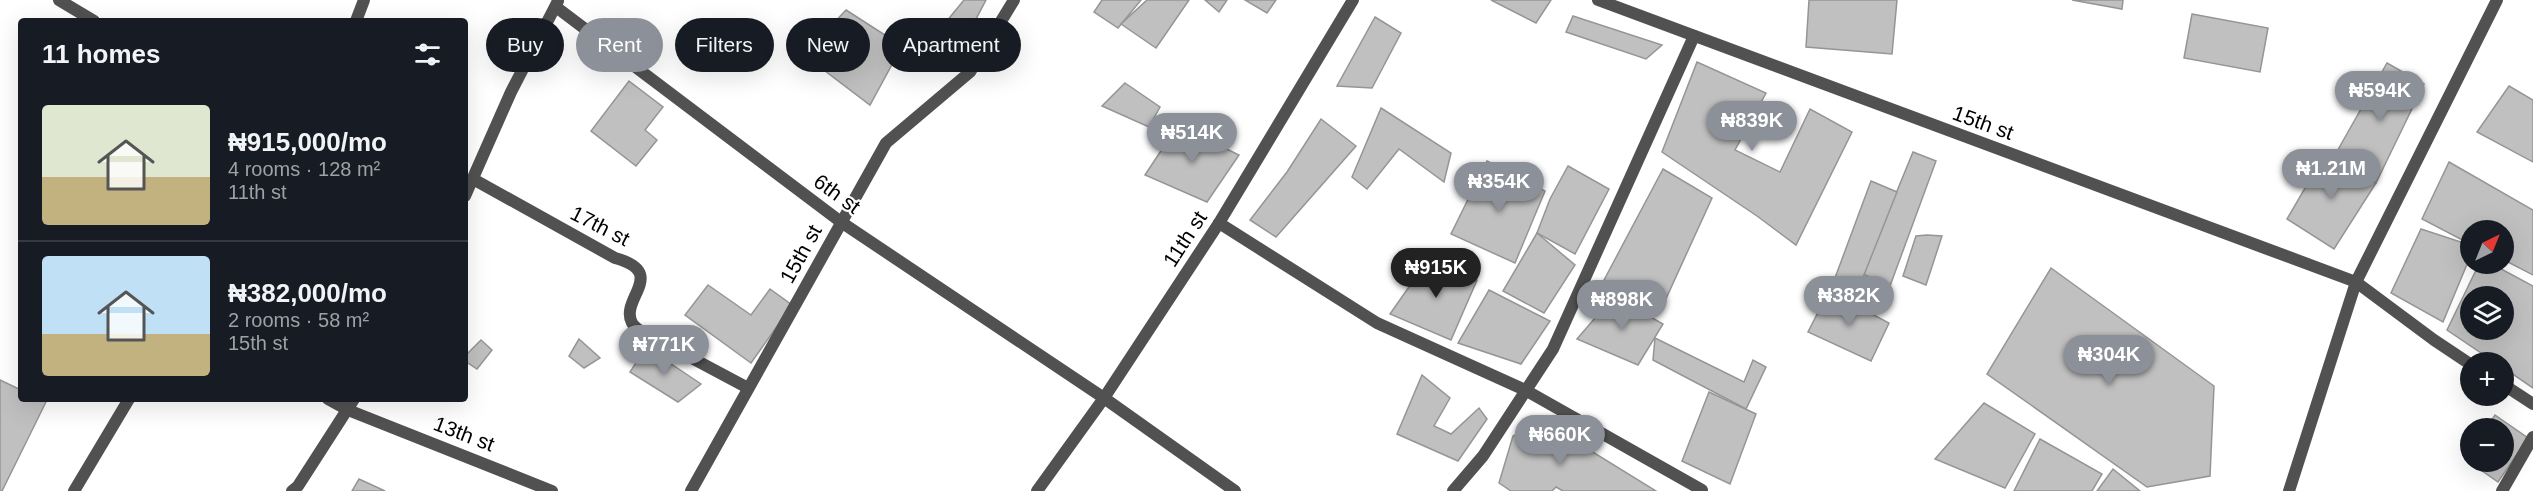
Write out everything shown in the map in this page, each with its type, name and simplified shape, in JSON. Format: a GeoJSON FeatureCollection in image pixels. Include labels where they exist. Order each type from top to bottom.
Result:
{"type":"FeatureCollection","features":[{"type":"Feature","properties":{"kind":"street"},"geometry":{"type":"LineString","coordinates":[[59,0],[89,18]]}},
{"type":"Feature","properties":{"kind":"street"},"geometry":{"type":"LineString","coordinates":[[357,18],[364,0]]}},
{"type":"Feature","properties":{"kind":"street","name":"15th st"},"geometry":{"type":"LineString","coordinates":[[691,491],[886,143],[970,72],[1014,0]]}},
{"type":"Feature","properties":{"kind":"street","name":"11th st"},"geometry":{"type":"LineString","coordinates":[[1037,491],[1104,398],[1219,222],[1353,0]]}},
{"type":"Feature","properties":{"kind":"street"},"geometry":{"type":"LineString","coordinates":[[2289,491],[2356,282],[2497,0]]}},
{"type":"Feature","properties":{"kind":"street","name":"15th st"},"geometry":{"type":"LineString","coordinates":[[1606,2],[2356,282],[2460,357]]}},
{"type":"Feature","properties":{"kind":"street"},"geometry":{"type":"LineString","coordinates":[[468,190],[511,92],[557,3]]}},
{"type":"Feature","properties":{"kind":"street","name":"6th st"},"geometry":{"type":"LineString","coordinates":[[557,3],[841,222],[1104,398],[1235,491]]}},
{"type":"Feature","properties":{"kind":"street"},"geometry":{"type":"LineString","coordinates":[[1453,491],[1483,456],[1553,349],[1694,36]]}},
{"type":"Feature","properties":{"kind":"street","name":"17th st"},"geometry":{"type":"LineString","coordinates":[[473,179],[615,258],[629,262],[639,270],[641,277],[630,316],[632,323],[643,332],[748,388]]}},
{"type":"Feature","properties":{"kind":"street"},"geometry":{"type":"LineString","coordinates":[[1219,222],[1377,322],[1525,390],[1702,490]]}},
{"type":"Feature","properties":{"kind":"street"},"geometry":{"type":"LineString","coordinates":[[2514,392],[2533,404]]}},
{"type":"Feature","properties":{"kind":"street"},"geometry":{"type":"LineString","coordinates":[[74,491],[127,402]]}},
{"type":"Feature","properties":{"kind":"street"},"geometry":{"type":"LineString","coordinates":[[292,491],[298,486],[351,404]]}},
{"type":"Feature","properties":{"kind":"street","name":"13th st"},"geometry":{"type":"LineString","coordinates":[[351,404],[552,491]]}},
{"type":"Feature","properties":{"kind":"street"},"geometry":{"type":"LineString","coordinates":[[2502,491],[2533,437]]}},
{"type":"Feature","properties":{"kind":"building"},"geometry":{"type":"Polygon","coordinates":[[[964,0],[986,0],[977,18],[949,18],[964,0]]]}},
{"type":"Feature","properties":{"kind":"building"},"geometry":{"type":"Polygon","coordinates":[[[1102,0],[1141,0],[1118,28],[1094,12],[1102,0]]]}},
{"type":"Feature","properties":{"kind":"building"},"geometry":{"type":"Polygon","coordinates":[[[1147,0],[1189,0],[1156,48],[1121,24],[1147,0]]]}},
{"type":"Feature","properties":{"kind":"building"},"geometry":{"type":"Polygon","coordinates":[[[1205,0],[1227,0],[1219,12],[1205,0]]]}},
{"type":"Feature","properties":{"kind":"building"},"geometry":{"type":"Polygon","coordinates":[[[1245,0],[1276,0],[1267,13],[1245,0]]]}},
{"type":"Feature","properties":{"kind":"building"},"geometry":{"type":"Polygon","coordinates":[[[1491,0],[1551,0],[1536,23],[1491,0]]]}},
{"type":"Feature","properties":{"kind":"building"},"geometry":{"type":"Polygon","coordinates":[[[1809,0],[1897,0],[1892,54],[1806,47],[1809,0]]]}},
{"type":"Feature","properties":{"kind":"building"},"geometry":{"type":"Polygon","coordinates":[[[2072,0],[2123,0],[2122,9],[2072,0]]]}},
{"type":"Feature","properties":{"kind":"building"},"geometry":{"type":"Polygon","coordinates":[[[846,10],[858,18],[839,18],[846,10]]]}},
{"type":"Feature","properties":{"kind":"building"},"geometry":{"type":"Polygon","coordinates":[[[2192,14],[2268,28],[2260,72],[2184,58],[2192,14]]]}},
{"type":"Feature","properties":{"kind":"building"},"geometry":{"type":"Polygon","coordinates":[[[1573,16],[1662,45],[1646,59],[1566,32],[1573,16]]]}},
{"type":"Feature","properties":{"kind":"building"},"geometry":{"type":"Polygon","coordinates":[[[1375,17],[1401,33],[1372,88],[1337,86],[1375,17]]]}},
{"type":"Feature","properties":{"kind":"building"},"geometry":{"type":"Polygon","coordinates":[[[870,25],[882,33],[882,72],[888,72],[870,105],[826,72],[870,72],[870,25]]]}},
{"type":"Feature","properties":{"kind":"building"},"geometry":{"type":"Polygon","coordinates":[[[1697,62],[1766,93],[1735,150],[1780,172],[1810,109],[1852,132],[1796,245],[1662,152],[1697,62]]]}},
{"type":"Feature","properties":{"kind":"building"},"geometry":{"type":"Polygon","coordinates":[[[2387,63],[2424,84],[2376,183],[2335,155],[2387,63]]]}},
{"type":"Feature","properties":{"kind":"building"},"geometry":{"type":"Polygon","coordinates":[[[629,81],[663,107],[645,130],[657,140],[636,166],[591,131],[629,81]]]}},
{"type":"Feature","properties":{"kind":"building"},"geometry":{"type":"Polygon","coordinates":[[[1125,83],[1160,107],[1149,127],[1102,106],[1125,83]]]}},
{"type":"Feature","properties":{"kind":"building"},"geometry":{"type":"Polygon","coordinates":[[[2509,86],[2533,100],[2533,162],[2477,132],[2509,86]]]}},
{"type":"Feature","properties":{"kind":"building"},"geometry":{"type":"Polygon","coordinates":[[[1381,108],[1451,153],[1444,182],[1399,149],[1367,189],[1352,177],[1381,108]]]}},
{"type":"Feature","properties":{"kind":"building"},"geometry":{"type":"Polygon","coordinates":[[[1321,119],[1356,146],[1276,237],[1250,220],[1287,172],[1321,119]]]}},
{"type":"Feature","properties":{"kind":"building"},"geometry":{"type":"Polygon","coordinates":[[[1178,125],[1239,155],[1207,202],[1145,175],[1178,125]]]}},
{"type":"Feature","properties":{"kind":"building"},"geometry":{"type":"Polygon","coordinates":[[[1913,152],[1936,161],[1890,286],[1863,274],[1913,152]]]}},
{"type":"Feature","properties":{"kind":"building"},"geometry":{"type":"Polygon","coordinates":[[[2326,152],[2376,183],[2334,249],[2287,219],[2326,152]]]}},
{"type":"Feature","properties":{"kind":"building"},"geometry":{"type":"Polygon","coordinates":[[[1487,161],[1545,191],[1515,263],[1451,234],[1487,161]]]}},
{"type":"Feature","properties":{"kind":"building"},"geometry":{"type":"Polygon","coordinates":[[[2449,162],[2533,210],[2533,275],[2514,265],[2514,220],[2460,220],[2460,239],[2422,219],[2449,162]]]}},
{"type":"Feature","properties":{"kind":"building"},"geometry":{"type":"Polygon","coordinates":[[[1568,166],[1609,189],[1575,254],[1537,233],[1550,199],[1568,166]]]}},
{"type":"Feature","properties":{"kind":"building"},"geometry":{"type":"Polygon","coordinates":[[[1663,169],[1712,198],[1664,303],[1604,280],[1663,169]]]}},
{"type":"Feature","properties":{"kind":"building"},"geometry":{"type":"Polygon","coordinates":[[[1871,181],[1897,192],[1858,290],[1832,286],[1871,181]]]}},
{"type":"Feature","properties":{"kind":"building"},"geometry":{"type":"Polygon","coordinates":[[[2421,229],[2460,242],[2460,274],[2463,274],[2443,322],[2391,293],[2421,229]]]}},
{"type":"Feature","properties":{"kind":"building"},"geometry":{"type":"Polygon","coordinates":[[[1537,233],[1575,265],[1544,313],[1503,291],[1537,233]]]}},
{"type":"Feature","properties":{"kind":"building"},"geometry":{"type":"Polygon","coordinates":[[[1916,236],[1942,236],[1926,285],[1903,276],[1916,236]]]}},
{"type":"Feature","properties":{"kind":"building"},"geometry":{"type":"Polygon","coordinates":[[[1430,257],[1477,280],[1451,340],[1390,314],[1430,257]]]}},
{"type":"Feature","properties":{"kind":"building"},"geometry":{"type":"Polygon","coordinates":[[[2051,268],[2214,386],[2210,476],[2147,487],[1987,374],[2051,268]]]}},
{"type":"Feature","properties":{"kind":"building"},"geometry":{"type":"Polygon","coordinates":[[[2474,274],[2511,274],[2533,286],[2533,388],[2514,375],[2514,352],[2480,352],[2462,340],[2514,340],[2514,286],[2468,286],[2474,274]]]}},
{"type":"Feature","properties":{"kind":"building"},"geometry":{"type":"Polygon","coordinates":[[[708,285],[751,315],[770,289],[792,305],[751,363],[685,315],[708,285]]]}},
{"type":"Feature","properties":{"kind":"building"},"geometry":{"type":"Polygon","coordinates":[[[1489,290],[1550,321],[1521,364],[1458,343],[1489,290]]]}},
{"type":"Feature","properties":{"kind":"building"},"geometry":{"type":"Polygon","coordinates":[[[1829,291],[1889,323],[1871,361],[1808,332],[1829,291]]]}},
{"type":"Feature","properties":{"kind":"building"},"geometry":{"type":"Polygon","coordinates":[[[1614,296],[1663,324],[1638,365],[1577,339],[1614,296]]]}},
{"type":"Feature","properties":{"kind":"building"},"geometry":{"type":"Polygon","coordinates":[[[2460,303],[2460,339],[2447,330],[2460,303]]]}},
{"type":"Feature","properties":{"kind":"building"},"geometry":{"type":"Polygon","coordinates":[[[1655,338],[1744,382],[1753,360],[1766,367],[1746,409],[1653,360],[1655,338]]]}},
{"type":"Feature","properties":{"kind":"building"},"geometry":{"type":"Polygon","coordinates":[[[579,339],[600,358],[584,368],[569,356],[579,339]]]}},
{"type":"Feature","properties":{"kind":"building"},"geometry":{"type":"Polygon","coordinates":[[[481,340],[492,350],[477,369],[468,363],[468,353],[481,340]]]}},
{"type":"Feature","properties":{"kind":"building"},"geometry":{"type":"Polygon","coordinates":[[[646,347],[701,384],[678,402],[630,372],[646,347]]]}},
{"type":"Feature","properties":{"kind":"building"},"geometry":{"type":"Polygon","coordinates":[[[1422,375],[1450,398],[1434,426],[1451,434],[1479,408],[1487,419],[1458,461],[1397,434],[1422,375]]]}},
{"type":"Feature","properties":{"kind":"building"},"geometry":{"type":"Polygon","coordinates":[[[0,380],[18,389],[18,402],[46,402],[0,491],[0,380]]]}},
{"type":"Feature","properties":{"kind":"building"},"geometry":{"type":"Polygon","coordinates":[[[1709,392],[1756,414],[1730,484],[1682,461],[1709,392]]]}},
{"type":"Feature","properties":{"kind":"building"},"geometry":{"type":"Polygon","coordinates":[[[1984,403],[2035,434],[2005,488],[1935,459],[1984,403]]]}},
{"type":"Feature","properties":{"kind":"building"},"geometry":{"type":"Polygon","coordinates":[[[1544,422],[1656,491],[1563,491],[1556,487],[1552,491],[1511,491],[1499,483],[1513,436],[1544,422]]]}},
{"type":"Feature","properties":{"kind":"building"},"geometry":{"type":"Polygon","coordinates":[[[2514,428],[2528,438],[2514,459],[2514,428]]]}},
{"type":"Feature","properties":{"kind":"building"},"geometry":{"type":"Polygon","coordinates":[[[2040,439],[2102,474],[2092,491],[2014,491],[2040,439]]]}},
{"type":"Feature","properties":{"kind":"building"},"geometry":{"type":"Polygon","coordinates":[[[2113,469],[2140,491],[2097,491],[2113,469]]]}},
{"type":"Feature","properties":{"kind":"building"},"geometry":{"type":"Polygon","coordinates":[[[2484,472],[2505,472],[2498,482],[2484,472]]]}},
{"type":"Feature","properties":{"kind":"building"},"geometry":{"type":"Polygon","coordinates":[[[359,479],[385,491],[352,491],[359,479]]]}}]}
